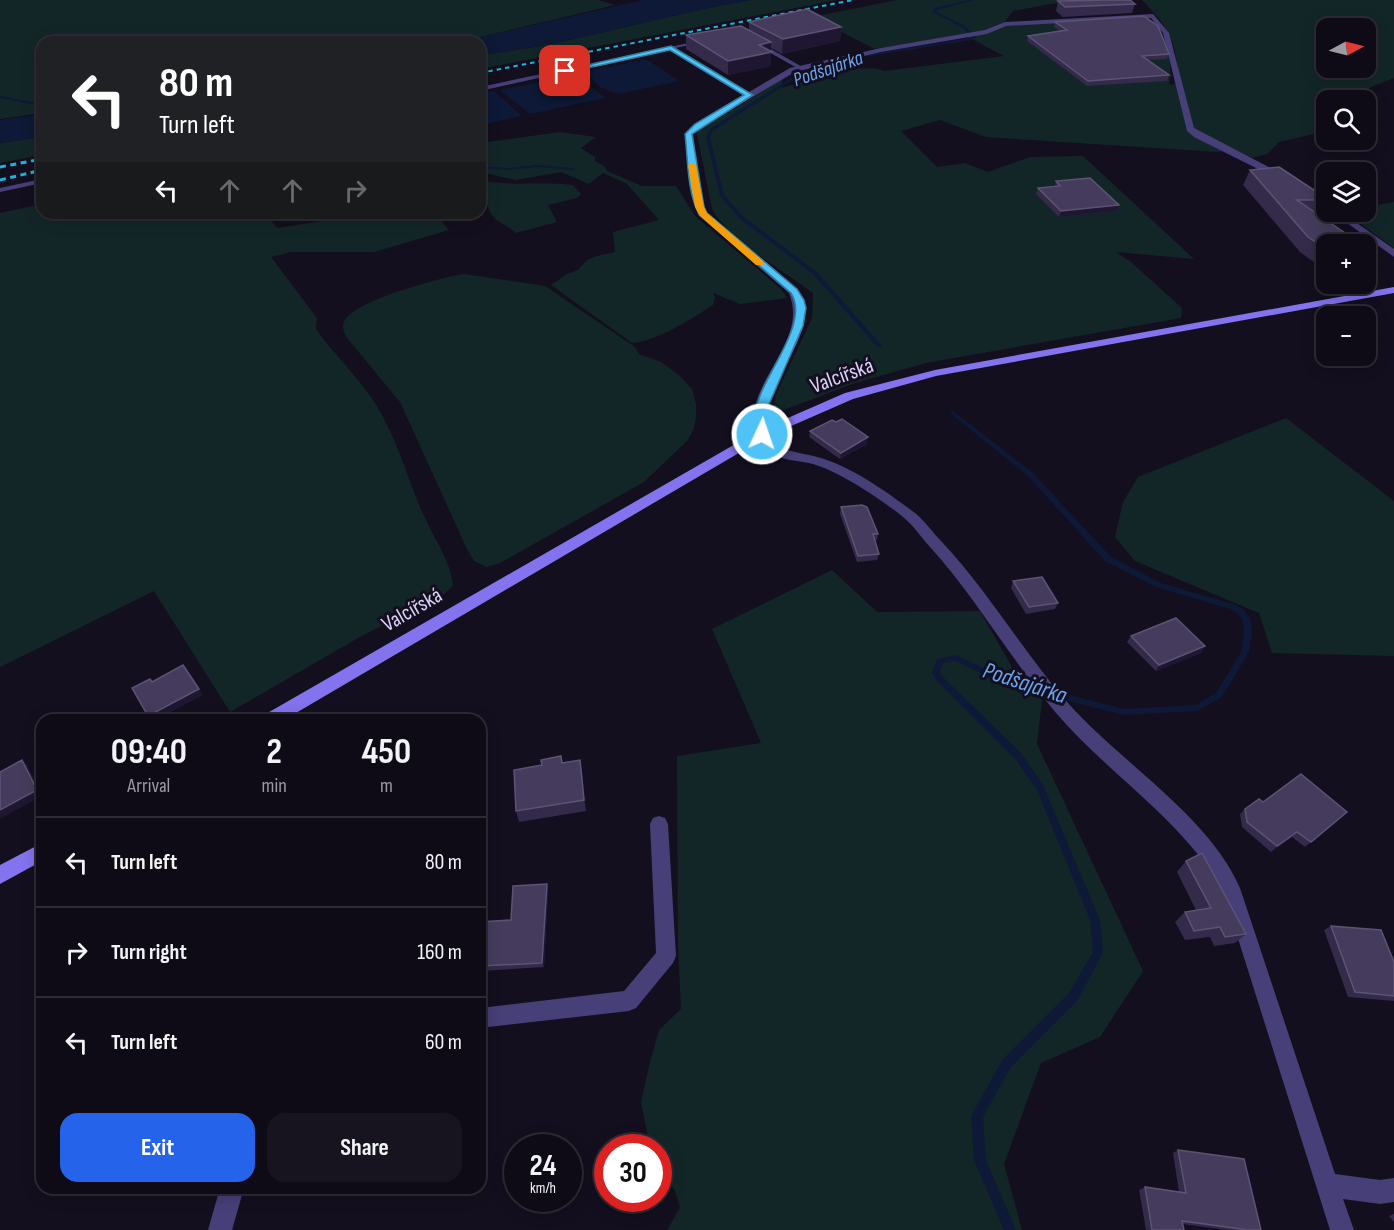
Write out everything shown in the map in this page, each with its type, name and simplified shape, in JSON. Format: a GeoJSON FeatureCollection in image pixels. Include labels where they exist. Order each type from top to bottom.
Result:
{"type":"FeatureCollection","features":[{"type":"Feature","properties":{"kind":"main road","name":"Valcířská"},"geometry":{"type":"LineString","coordinates":[[280,714],[762,434],[849,396],[935,372],[1394,290]]}},
{"type":"Feature","properties":{"kind":"main road"},"geometry":{"type":"LineString","coordinates":[[0,875],[36,854]]}},
{"type":"Feature","properties":{"kind":"street"},"geometry":{"type":"LineString","coordinates":[[1285,180],[1197,135],[1190,129],[1166,33],[1153,16],[1005,24],[977,34],[881,50],[801,68],[749,95],[698,126],[689,134],[695,185],[699,207],[703,214],[794,291],[800,300],[798,326],[761,409],[762,434],[780,453],[817,461],[844,471],[908,514],[964,575],[1063,709],[1196,837],[1220,867],[1231,888],[1342,1230]]}},
{"type":"Feature","properties":{"kind":"street"},"geometry":{"type":"LineString","coordinates":[[1350,222],[1394,254]]}},
{"type":"Feature","properties":{"kind":"street"},"geometry":{"type":"LineString","coordinates":[[486,1017],[629,1001],[666,956],[658,824]]}},
{"type":"Feature","properties":{"kind":"street"},"geometry":{"type":"LineString","coordinates":[[1328,1185],[1380,1192],[1394,1190]]}},
{"type":"Feature","properties":{"kind":"street"},"geometry":{"type":"LineString","coordinates":[[220,1230],[230,1194]]}},
{"type":"Feature","properties":{"kind":"lane"},"geometry":{"type":"LineString","coordinates":[[486,88],[710,40]]}},
{"type":"Feature","properties":{"kind":"lane"},"geometry":{"type":"LineString","coordinates":[[751,41],[801,68]]}},
{"type":"Feature","properties":{"kind":"lane"},"geometry":{"type":"LineString","coordinates":[[671,48],[749,95]]}},
{"type":"Feature","properties":{"kind":"lane"},"geometry":{"type":"LineString","coordinates":[[0,190],[36,182]]}},
{"type":"Feature","properties":{"kind":"green space"},"geometry":{"type":"Polygon","coordinates":[[[0,0],[598,0],[615,5],[484,36],[36,36],[36,114],[0,119],[0,0]]]}},
{"type":"Feature","properties":{"kind":"green space"},"geometry":{"type":"Polygon","coordinates":[[[751,0],[837,0],[486,68],[486,54],[582,37],[751,0]]]}},
{"type":"Feature","properties":{"kind":"green space"},"geometry":{"type":"Polygon","coordinates":[[[897,0],[1094,0],[1050,4],[1013,11],[1004,23],[985,31],[875,49],[812,17],[897,0]]]}},
{"type":"Feature","properties":{"kind":"green space"},"geometry":{"type":"Polygon","coordinates":[[[1142,0],[1394,0],[1394,78],[1367,90],[1316,90],[1316,133],[1279,142],[1267,154],[1251,158],[1233,149],[1218,152],[986,137],[940,120],[901,131],[937,167],[965,163],[988,172],[1030,157],[1083,156],[1194,259],[1116,252],[1131,262],[1182,308],[1181,318],[926,363],[852,384],[784,410],[773,409],[776,395],[812,318],[813,293],[743,243],[730,232],[712,209],[697,134],[699,130],[783,79],[781,88],[849,70],[884,71],[1004,56],[968,37],[1009,25],[1143,18],[1159,28],[1164,36],[1169,56],[1169,85],[1179,83],[1174,47],[1159,20],[1142,0]]]}},
{"type":"Feature","properties":{"kind":"green space"},"geometry":{"type":"Polygon","coordinates":[[[560,132],[596,137],[581,148],[595,157],[595,161],[604,166],[607,171],[642,186],[676,186],[695,216],[781,289],[787,298],[740,304],[713,293],[715,298],[713,305],[674,329],[642,342],[632,343],[551,285],[567,274],[578,270],[587,260],[615,252],[613,232],[659,220],[627,184],[603,173],[589,184],[561,172],[516,180],[486,173],[486,142],[560,132]]]}},
{"type":"Feature","properties":{"kind":"green space"},"geometry":{"type":"Polygon","coordinates":[[[36,138],[36,156],[0,163],[0,143],[36,138]]]}},
{"type":"Feature","properties":{"kind":"green space"},"geometry":{"type":"Polygon","coordinates":[[[486,181],[573,185],[581,194],[577,198],[548,205],[557,222],[516,233],[494,218],[487,203],[486,181]]]}},
{"type":"Feature","properties":{"kind":"green space"},"geometry":{"type":"Polygon","coordinates":[[[1394,202],[1394,248],[1358,222],[1376,222],[1376,205],[1394,202]]]}},
{"type":"Feature","properties":{"kind":"green space"},"geometry":{"type":"Polygon","coordinates":[[[36,205],[36,219],[270,219],[277,228],[336,219],[439,219],[449,230],[374,252],[291,252],[271,257],[317,318],[316,329],[373,400],[381,414],[445,559],[453,585],[444,594],[358,638],[230,712],[154,591],[0,667],[0,213],[36,205]]]}},
{"type":"Feature","properties":{"kind":"green space"},"geometry":{"type":"Polygon","coordinates":[[[464,274],[545,286],[635,347],[639,354],[661,362],[679,375],[692,389],[696,404],[694,428],[688,440],[644,482],[500,563],[487,567],[474,561],[467,549],[400,402],[347,338],[343,327],[345,320],[353,312],[365,305],[419,285],[464,274]]]}},
{"type":"Feature","properties":{"kind":"green space"},"geometry":{"type":"Polygon","coordinates":[[[1286,418],[1394,501],[1394,656],[1272,653],[1259,613],[1135,561],[1115,537],[1123,502],[1138,477],[1286,418]]]}},
{"type":"Feature","properties":{"kind":"green space"},"geometry":{"type":"Polygon","coordinates":[[[832,570],[877,612],[980,611],[1012,667],[1042,700],[1037,744],[1143,971],[1100,1037],[1041,1063],[1004,1164],[1022,1230],[667,1230],[680,1208],[672,1187],[672,1134],[647,1134],[641,1102],[659,1030],[681,1009],[678,947],[677,756],[761,743],[712,629],[832,570]]]}},
{"type":"Feature","properties":{"kind":"water"},"geometry":{"type":"Polygon","coordinates":[[[643,0],[751,0],[548,44],[486,54],[485,36],[643,0]]]}},
{"type":"Feature","properties":{"kind":"water"},"geometry":{"type":"Polygon","coordinates":[[[646,59],[679,81],[618,94],[602,88],[586,74],[588,71],[646,59]]]}},
{"type":"Feature","properties":{"kind":"water"},"geometry":{"type":"Polygon","coordinates":[[[574,75],[606,98],[530,114],[500,90],[574,75]]]}},
{"type":"Feature","properties":{"kind":"water"},"geometry":{"type":"Polygon","coordinates":[[[494,91],[522,116],[486,124],[486,93],[494,91]]]}},
{"type":"Feature","properties":{"kind":"water"},"geometry":{"type":"Polygon","coordinates":[[[36,115],[36,138],[0,143],[0,120],[36,115]]]}},
{"type":"Feature","properties":{"kind":"building"},"geometry":{"type":"Polygon","coordinates":[[[1130,0],[1135,4],[1065,7],[1058,1],[1130,0]]]}},
{"type":"Feature","properties":{"kind":"building"},"geometry":{"type":"Polygon","coordinates":[[[807,9],[841,27],[783,39],[749,22],[807,9]]]}},
{"type":"Feature","properties":{"kind":"building"},"geometry":{"type":"Polygon","coordinates":[[[1144,16],[1158,26],[1169,54],[1142,56],[1169,75],[1088,81],[1028,36],[1067,30],[1055,22],[1144,16]]]}},
{"type":"Feature","properties":{"kind":"building"},"geometry":{"type":"Polygon","coordinates":[[[741,26],[771,42],[759,45],[772,52],[728,61],[686,35],[741,26]]]}},
{"type":"Feature","properties":{"kind":"building"},"geometry":{"type":"Polygon","coordinates":[[[1279,167],[1316,191],[1316,200],[1297,200],[1316,213],[1316,222],[1329,222],[1346,234],[1316,234],[1316,242],[1308,237],[1250,170],[1279,167]]]}},
{"type":"Feature","properties":{"kind":"building"},"geometry":{"type":"Polygon","coordinates":[[[1090,178],[1119,205],[1061,211],[1038,188],[1060,186],[1056,181],[1090,178]]]}},
{"type":"Feature","properties":{"kind":"building"},"geometry":{"type":"Polygon","coordinates":[[[842,419],[868,437],[841,453],[810,431],[832,420],[836,422],[842,419]]]}},
{"type":"Feature","properties":{"kind":"building"},"geometry":{"type":"Polygon","coordinates":[[[862,505],[867,507],[878,534],[873,534],[879,554],[858,556],[841,507],[862,505]]]}},
{"type":"Feature","properties":{"kind":"building"},"geometry":{"type":"Polygon","coordinates":[[[1042,577],[1058,603],[1029,607],[1013,581],[1042,577]]]}},
{"type":"Feature","properties":{"kind":"building"},"geometry":{"type":"Polygon","coordinates":[[[1176,618],[1205,646],[1159,665],[1131,636],[1176,618]]]}},
{"type":"Feature","properties":{"kind":"building"},"geometry":{"type":"Polygon","coordinates":[[[183,665],[199,689],[152,714],[147,714],[132,688],[150,679],[152,682],[183,665]]]}},
{"type":"Feature","properties":{"kind":"building"},"geometry":{"type":"Polygon","coordinates":[[[561,756],[562,763],[580,760],[584,800],[516,811],[514,770],[542,765],[541,760],[561,756]]]}},
{"type":"Feature","properties":{"kind":"building"},"geometry":{"type":"Polygon","coordinates":[[[22,760],[36,791],[0,810],[0,772],[22,760]]]}},
{"type":"Feature","properties":{"kind":"building"},"geometry":{"type":"Polygon","coordinates":[[[1301,774],[1347,812],[1311,842],[1297,832],[1277,846],[1247,822],[1245,809],[1259,799],[1263,802],[1301,774]]]}},
{"type":"Feature","properties":{"kind":"building"},"geometry":{"type":"Polygon","coordinates":[[[1202,853],[1246,934],[1225,937],[1220,927],[1194,931],[1185,912],[1211,908],[1186,861],[1202,853]]]}},
{"type":"Feature","properties":{"kind":"building"},"geometry":{"type":"Polygon","coordinates":[[[547,884],[542,963],[486,966],[486,922],[511,920],[513,886],[547,884]]]}},
{"type":"Feature","properties":{"kind":"building"},"geometry":{"type":"Polygon","coordinates":[[[1331,926],[1381,930],[1394,962],[1394,996],[1355,992],[1331,926]]]}},
{"type":"Feature","properties":{"kind":"building"},"geometry":{"type":"Polygon","coordinates":[[[1178,1150],[1244,1159],[1261,1230],[1182,1221],[1184,1230],[1152,1230],[1145,1187],[1186,1193],[1178,1150]]]}},
{"type":"Feature","properties":{"kind":"waterway","name":"Podšajárka"},"geometry":{"type":"LineString","coordinates":[[879,346],[815,273],[742,218],[722,195],[708,137],[711,130],[798,75],[864,56],[971,39],[974,37],[964,27],[935,12],[935,9],[972,0]]}},
{"type":"Feature","properties":{"kind":"waterway"},"geometry":{"type":"LineString","coordinates":[[0,97],[36,104]]}},
{"type":"Feature","properties":{"kind":"waterway"},"geometry":{"type":"LineString","coordinates":[[486,167],[508,169],[538,166],[573,169]]}},
{"type":"Feature","properties":{"kind":"waterway","name":"Podšajárka"},"geometry":{"type":"LineString","coordinates":[[953,413],[1030,474],[1108,559],[1159,585],[1233,607],[1241,612],[1247,621],[1248,632],[1245,652],[1219,695],[1197,708],[1124,712],[1005,682],[956,658],[940,661],[936,673],[941,680],[1019,757],[1040,788],[1095,920],[1098,953],[1073,997],[1007,1063],[977,1116],[980,1160],[1010,1230]]}},
{"type":"Feature","properties":{"kind":"railway"},"geometry":{"type":"LineString","coordinates":[[486,72],[853,0]]}},
{"type":"Feature","properties":{"kind":"railway"},"geometry":{"type":"LineString","coordinates":[[0,167],[36,160]]}},
{"type":"Feature","properties":{"kind":"railway"},"geometry":{"type":"LineString","coordinates":[[0,180],[36,171]]}},
{"type":"Feature","properties":{"kind":"slow traffic"},"geometry":{"type":"LineString","coordinates":[[692,165],[699,207],[703,214],[760,263]]}},
{"type":"Feature","properties":{"kind":"route"},"geometry":{"type":"LineString","coordinates":[[565,71],[671,48],[749,95],[691,130],[689,134],[695,185],[699,207],[703,214],[794,291],[800,300],[798,326],[761,409],[762,434]]}}]}
